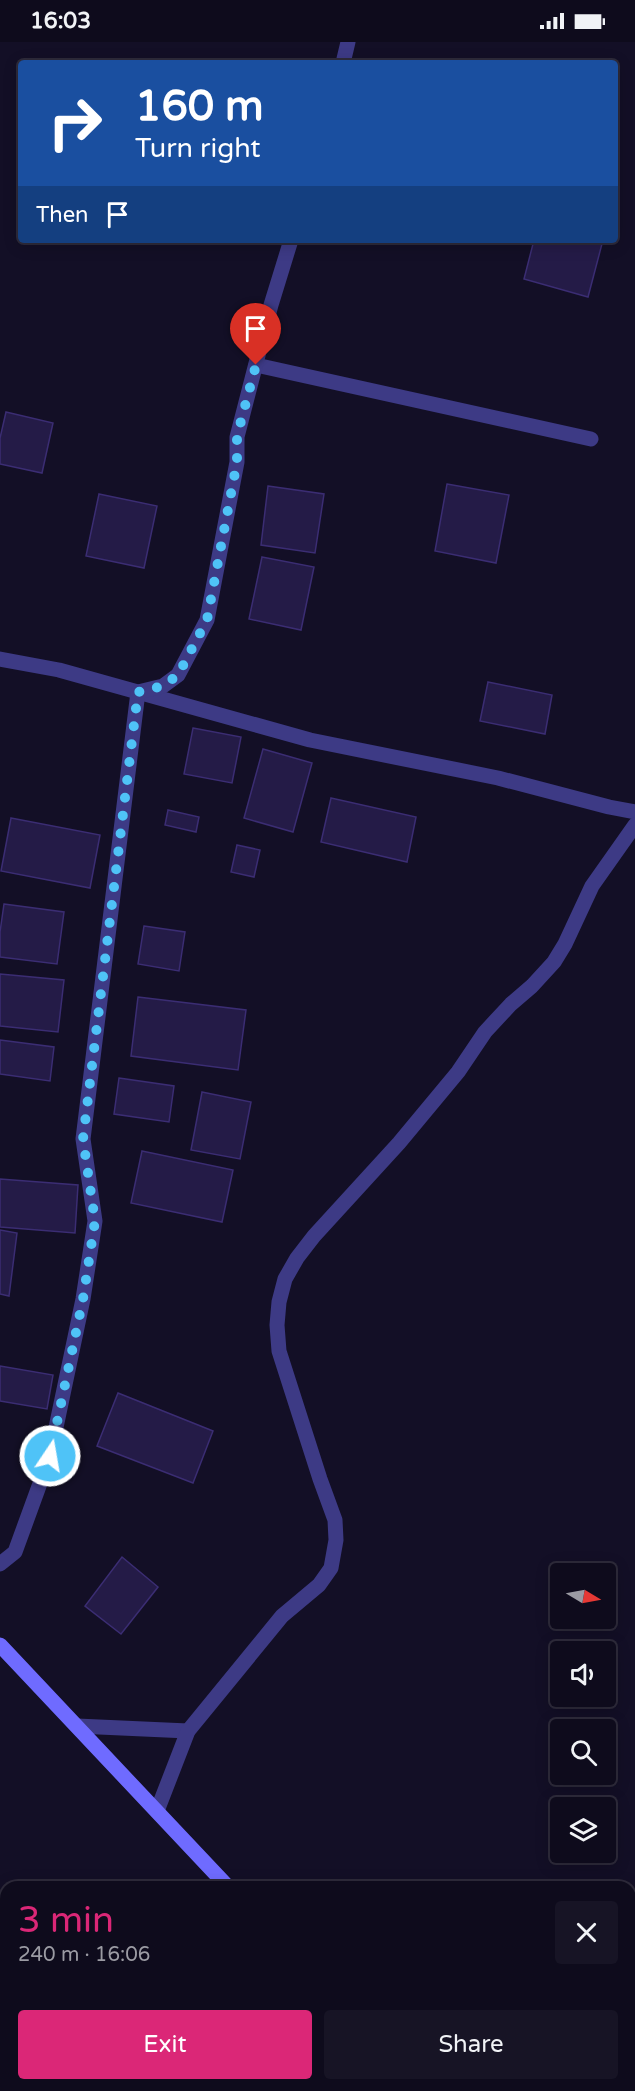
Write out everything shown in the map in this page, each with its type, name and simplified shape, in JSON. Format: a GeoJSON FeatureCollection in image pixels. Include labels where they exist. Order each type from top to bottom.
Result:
{"type":"FeatureCollection","features":[{"type":"Feature","properties":{"kind":"main road"},"geometry":{"type":"LineString","coordinates":[[0,1645],[222,1881]]}},
{"type":"Feature","properties":{"kind":"street"},"geometry":{"type":"LineString","coordinates":[[344,60],[348,42]]}},
{"type":"Feature","properties":{"kind":"street"},"geometry":{"type":"LineString","coordinates":[[138,692],[163,686],[178,675],[207,620],[237,462],[237,436],[271,305],[290,243]]}},
{"type":"Feature","properties":{"kind":"street"},"geometry":{"type":"LineString","coordinates":[[256,365],[591,439]]}},
{"type":"Feature","properties":{"kind":"street"},"geometry":{"type":"LineString","coordinates":[[0,659],[58,670],[310,740],[498,778],[635,812]]}},
{"type":"Feature","properties":{"kind":"street"},"geometry":{"type":"LineString","coordinates":[[0,1564],[15,1552],[50,1456],[83,1299],[95,1221],[83,1139],[138,692]]}},
{"type":"Feature","properties":{"kind":"street"},"geometry":{"type":"LineString","coordinates":[[157,1811],[188,1731],[282,1616],[319,1585],[331,1568],[336,1540],[335,1520],[279,1351],[279,1302],[285,1279],[297,1258],[315,1236],[399,1143],[458,1072],[485,1032],[554,962],[592,886],[635,825]]}},
{"type":"Feature","properties":{"kind":"street"},"geometry":{"type":"LineString","coordinates":[[77,1726],[188,1731]]}},
{"type":"Feature","properties":{"kind":"building"},"geometry":{"type":"Polygon","coordinates":[[[533,243],[602,243],[588,297],[524,279],[533,243]]]}},
{"type":"Feature","properties":{"kind":"building"},"geometry":{"type":"Polygon","coordinates":[[[6,412],[53,423],[42,473],[0,464],[0,438],[6,412]]]}},
{"type":"Feature","properties":{"kind":"building"},"geometry":{"type":"Polygon","coordinates":[[[447,484],[509,495],[496,563],[435,551],[447,484]]]}},
{"type":"Feature","properties":{"kind":"building"},"geometry":{"type":"Polygon","coordinates":[[[268,486],[324,494],[315,553],[261,545],[268,486]]]}},
{"type":"Feature","properties":{"kind":"building"},"geometry":{"type":"Polygon","coordinates":[[[99,494],[157,506],[144,568],[86,556],[99,494]]]}},
{"type":"Feature","properties":{"kind":"building"},"geometry":{"type":"Polygon","coordinates":[[[262,557],[314,567],[301,630],[249,619],[262,557]]]}},
{"type":"Feature","properties":{"kind":"building"},"geometry":{"type":"Polygon","coordinates":[[[488,682],[552,695],[545,734],[480,721],[488,682]]]}},
{"type":"Feature","properties":{"kind":"building"},"geometry":{"type":"Polygon","coordinates":[[[193,728],[241,737],[232,783],[184,774],[193,728]]]}},
{"type":"Feature","properties":{"kind":"building"},"geometry":{"type":"Polygon","coordinates":[[[263,749],[312,763],[293,832],[244,818],[263,749]]]}},
{"type":"Feature","properties":{"kind":"building"},"geometry":{"type":"Polygon","coordinates":[[[331,798],[416,817],[407,862],[321,842],[331,798]]]}},
{"type":"Feature","properties":{"kind":"building"},"geometry":{"type":"Polygon","coordinates":[[[168,810],[199,817],[196,832],[165,825],[168,810]]]}},
{"type":"Feature","properties":{"kind":"building"},"geometry":{"type":"Polygon","coordinates":[[[11,818],[100,835],[90,888],[1,871],[11,818]]]}},
{"type":"Feature","properties":{"kind":"building"},"geometry":{"type":"Polygon","coordinates":[[[237,845],[260,850],[254,877],[231,872],[237,845]]]}},
{"type":"Feature","properties":{"kind":"building"},"geometry":{"type":"Polygon","coordinates":[[[4,904],[64,912],[57,964],[0,957],[0,932],[4,904]]]}},
{"type":"Feature","properties":{"kind":"building"},"geometry":{"type":"Polygon","coordinates":[[[144,926],[185,932],[179,971],[138,964],[144,926]]]}},
{"type":"Feature","properties":{"kind":"building"},"geometry":{"type":"Polygon","coordinates":[[[0,974],[64,980],[58,1032],[0,1026],[0,974]]]}},
{"type":"Feature","properties":{"kind":"building"},"geometry":{"type":"Polygon","coordinates":[[[138,997],[246,1010],[238,1070],[131,1056],[138,997]]]}},
{"type":"Feature","properties":{"kind":"building"},"geometry":{"type":"Polygon","coordinates":[[[0,1040],[54,1047],[50,1081],[0,1074],[0,1040]]]}},
{"type":"Feature","properties":{"kind":"building"},"geometry":{"type":"Polygon","coordinates":[[[119,1078],[174,1086],[169,1122],[114,1114],[119,1078]]]}},
{"type":"Feature","properties":{"kind":"building"},"geometry":{"type":"Polygon","coordinates":[[[202,1092],[251,1102],[240,1159],[191,1150],[202,1092]]]}},
{"type":"Feature","properties":{"kind":"building"},"geometry":{"type":"Polygon","coordinates":[[[142,1151],[233,1170],[222,1222],[131,1203],[142,1151]]]}},
{"type":"Feature","properties":{"kind":"building"},"geometry":{"type":"Polygon","coordinates":[[[0,1179],[78,1185],[75,1233],[0,1227],[0,1179]]]}},
{"type":"Feature","properties":{"kind":"building"},"geometry":{"type":"Polygon","coordinates":[[[0,1230],[17,1233],[9,1296],[0,1294],[0,1230]]]}},
{"type":"Feature","properties":{"kind":"building"},"geometry":{"type":"Polygon","coordinates":[[[0,1366],[53,1375],[47,1409],[0,1401],[0,1366]]]}},
{"type":"Feature","properties":{"kind":"building"},"geometry":{"type":"Polygon","coordinates":[[[118,1393],[213,1431],[193,1483],[97,1446],[118,1393]]]}},
{"type":"Feature","properties":{"kind":"building"},"geometry":{"type":"Polygon","coordinates":[[[122,1557],[158,1587],[121,1634],[85,1606],[122,1557]]]}},
{"type":"Feature","properties":{"kind":"route"},"geometry":{"type":"LineString","coordinates":[[50,1456],[83,1299],[95,1221],[83,1139],[138,692],[163,686],[178,675],[207,620],[237,462],[237,436],[256,365]]}}]}
